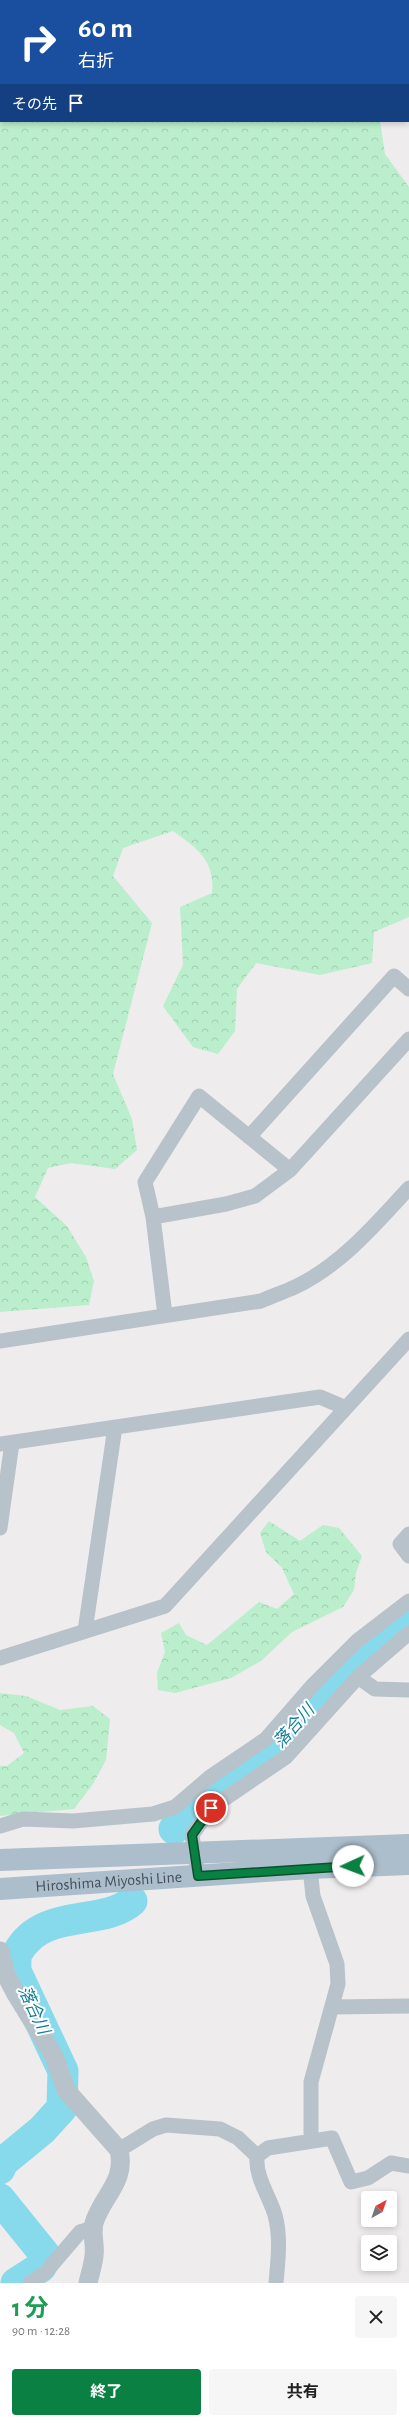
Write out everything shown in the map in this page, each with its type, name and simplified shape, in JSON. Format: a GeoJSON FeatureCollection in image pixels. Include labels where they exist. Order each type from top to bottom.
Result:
{"type":"FeatureCollection","features":[{"type":"Feature","properties":{"kind":"main road","name":"Hiroshima Miyoshi Line"},"geometry":{"type":"LineString","coordinates":[[0,1860],[409,1845]]}},
{"type":"Feature","properties":{"kind":"main road","name":"Hiroshima Miyoshi Line"},"geometry":{"type":"LineString","coordinates":[[0,1889],[310,1868],[409,1864]]}},
{"type":"Feature","properties":{"kind":"street"},"geometry":{"type":"LineString","coordinates":[[249,1137],[394,976],[409,989]]}},
{"type":"Feature","properties":{"kind":"street"},"geometry":{"type":"LineString","coordinates":[[153,1217],[226,1204],[255,1196],[290,1170],[409,1039]]}},
{"type":"Feature","properties":{"kind":"street"},"geometry":{"type":"LineString","coordinates":[[165,1315],[153,1217],[145,1182],[199,1096],[290,1170]]}},
{"type":"Feature","properties":{"kind":"street"},"geometry":{"type":"LineString","coordinates":[[0,1341],[261,1301],[296,1287],[329,1265],[368,1232],[409,1188]]}},
{"type":"Feature","properties":{"kind":"street"},"geometry":{"type":"LineString","coordinates":[[0,1658],[165,1606],[409,1339]]}},
{"type":"Feature","properties":{"kind":"street"},"geometry":{"type":"LineString","coordinates":[[0,1528],[6,1444],[320,1397],[346,1408]]}},
{"type":"Feature","properties":{"kind":"street"},"geometry":{"type":"LineString","coordinates":[[85,1631],[115,1427]]}},
{"type":"Feature","properties":{"kind":"street"},"geometry":{"type":"LineString","coordinates":[[409,1534],[400,1544],[409,1556]]}},
{"type":"Feature","properties":{"kind":"street"},"geometry":{"type":"LineString","coordinates":[[0,1826],[23,1819],[74,1821],[153,1814],[175,1807],[210,1777],[266,1739],[313,1685],[357,1641],[409,1601]]}},
{"type":"Feature","properties":{"kind":"street"},"geometry":{"type":"LineString","coordinates":[[198,1876],[196,1852],[192,1835],[211,1808],[286,1757],[358,1677],[409,1633]]}},
{"type":"Feature","properties":{"kind":"street"},"geometry":{"type":"LineString","coordinates":[[358,1677],[375,1689],[409,1690]]}},
{"type":"Feature","properties":{"kind":"street"},"geometry":{"type":"LineString","coordinates":[[310,1868],[313,1896],[337,1964],[338,1984],[311,2082],[311,2141]]}},
{"type":"Feature","properties":{"kind":"street"},"geometry":{"type":"LineString","coordinates":[[0,1952],[3,1977],[16,1994],[54,2056],[66,2090],[119,2150],[122,2163],[118,2179],[95,2219],[93,2228],[94,2255],[88,2283]]}},
{"type":"Feature","properties":{"kind":"street"},"geometry":{"type":"LineString","coordinates":[[332,2007],[409,2006]]}},
{"type":"Feature","properties":{"kind":"street"},"geometry":{"type":"LineString","coordinates":[[119,2150],[153,2129],[166,2125],[220,2129],[238,2138],[257,2156]]}},
{"type":"Feature","properties":{"kind":"street"},"geometry":{"type":"LineString","coordinates":[[276,2283],[280,2246],[276,2223],[256,2167],[257,2156],[268,2148],[332,2138],[351,2182],[368,2178],[391,2163],[409,2166]]}},
{"type":"Feature","properties":{"kind":"street"},"geometry":{"type":"LineString","coordinates":[[30,2283],[45,2273],[80,2232],[93,2228]]}},
{"type":"Feature","properties":{"kind":"green space"},"geometry":{"type":"Polygon","coordinates":[[[0,122],[380,122],[385,154],[409,187],[409,917],[374,932],[372,963],[320,975],[256,963],[237,989],[235,1031],[218,1054],[193,1047],[163,1006],[183,965],[180,907],[212,893],[211,872],[203,856],[197,849],[173,831],[123,848],[113,876],[152,923],[113,1074],[132,1119],[137,1150],[115,1169],[71,1163],[48,1168],[35,1197],[67,1226],[86,1257],[94,1281],[89,1305],[0,1312],[0,122]]]}},
{"type":"Feature","properties":{"kind":"green space"},"geometry":{"type":"Polygon","coordinates":[[[269,1521],[300,1541],[323,1525],[339,1528],[362,1556],[356,1573],[354,1590],[343,1607],[292,1632],[261,1661],[231,1678],[175,1693],[158,1690],[157,1673],[165,1652],[161,1633],[179,1623],[186,1635],[207,1645],[259,1602],[277,1609],[294,1594],[282,1568],[266,1552],[260,1533],[269,1521]]]}},
{"type":"Feature","properties":{"kind":"green space"},"geometry":{"type":"Polygon","coordinates":[[[0,1693],[26,1696],[60,1710],[93,1706],[110,1719],[106,1760],[93,1784],[74,1809],[0,1816],[0,1766],[7,1766],[24,1753],[14,1733],[0,1725],[0,1693]]]}},
{"type":"Feature","properties":{"kind":"waterway","name":"落合川"},"geometry":{"type":"LineString","coordinates":[[174,1829],[197,1800],[268,1755],[316,1701],[363,1654],[409,1616]]}},
{"type":"Feature","properties":{"kind":"waterway","name":"落合川"},"geometry":{"type":"LineString","coordinates":[[0,2169],[3,2162],[42,2130],[62,2108],[63,2071],[16,1971],[17,1954],[29,1938],[42,1929],[57,1923],[105,1914],[120,1909],[132,1901]]}},
{"type":"Feature","properties":{"kind":"waterway","name":"落合川"},"geometry":{"type":"LineString","coordinates":[[0,2199],[46,2256],[41,2267],[16,2283]]}},
{"type":"Feature","properties":{"kind":"route"},"geometry":{"type":"LineString","coordinates":[[211,1808],[192,1835],[196,1852],[198,1876],[353,1866]]}}]}
